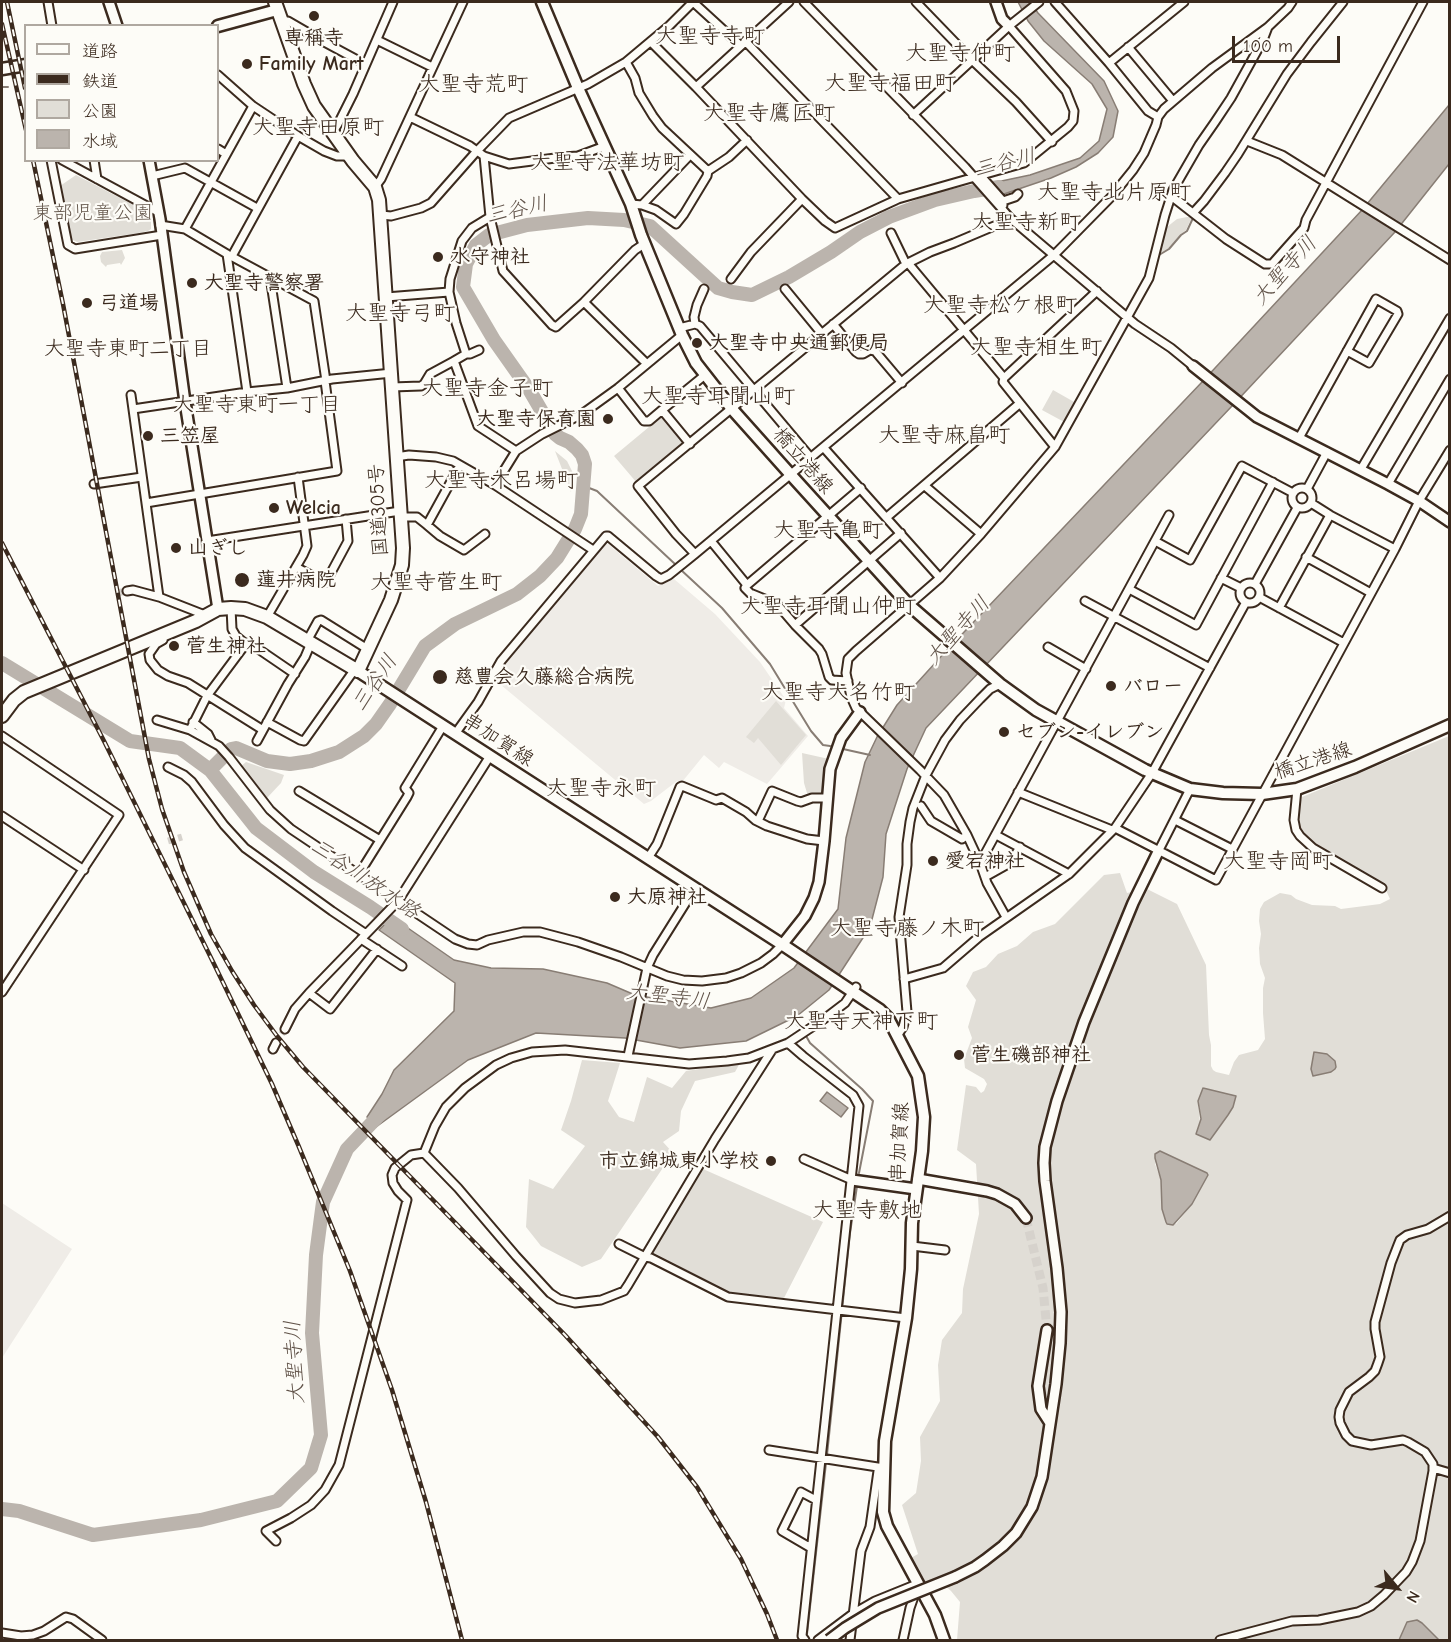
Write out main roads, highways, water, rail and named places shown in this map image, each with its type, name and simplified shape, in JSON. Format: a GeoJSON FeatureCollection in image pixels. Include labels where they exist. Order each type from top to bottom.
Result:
{"type":"FeatureCollection","features":[{"type":"Feature","properties":{"kind":"highway","name":"国道305号"},"geometry":{"type":"LineString","coordinates":[[278,11],[314,106],[332,133],[375,187],[381,215],[403,548],[402,565],[391,600],[369,650],[356,670]]}},
{"type":"Feature","properties":{"kind":"highway"},"geometry":{"type":"LineString","coordinates":[[2,716],[14,700],[24,692],[224,608],[245,609],[267,617],[356,670]]}},
{"type":"Feature","properties":{"kind":"main road","name":"橋立港線"},"geometry":{"type":"LineString","coordinates":[[542,2],[605,146],[636,206],[643,239],[691,355],[732,408],[790,475],[909,604],[998,682],[1026,704],[1152,773],[1190,789],[1223,793],[1262,795],[1297,789],[1355,767],[1449,725]]}},
{"type":"Feature","properties":{"kind":"main road"},"geometry":{"type":"LineString","coordinates":[[219,26],[278,11]]}},
{"type":"Feature","properties":{"kind":"main road"},"geometry":{"type":"LineString","coordinates":[[2,69],[24,65]]}},
{"type":"Feature","properties":{"kind":"main road","name":"串加賀線"},"geometry":{"type":"LineString","coordinates":[[356,670],[853,989],[888,1018],[914,1067],[921,1092],[924,1117],[912,1223],[911,1269],[906,1318],[882,1467],[882,1506],[884,1520],[935,1615],[944,1641]]}},
{"type":"Feature","properties":{"kind":"water"},"geometry":{"type":"Polygon","coordinates":[[[1018,2],[1030,2],[1104,81],[1118,111],[1113,137],[1098,153],[1076,167],[1051,178],[1001,195],[992,183],[1030,175],[1080,158],[1099,141],[1107,109],[1092,84],[1044,41],[1028,21],[1018,2]]]}},
{"type":"Feature","properties":{"kind":"water"},"geometry":{"type":"Polygon","coordinates":[[[1449,105],[1449,164],[1395,232],[926,728],[907,769],[886,834],[883,877],[870,927],[829,990],[797,1016],[746,1041],[680,1048],[625,1038],[536,1033],[468,1060],[376,1127],[367,1117],[394,1070],[454,1011],[455,983],[379,930],[392,917],[454,960],[491,968],[543,969],[607,983],[635,995],[711,1008],[751,998],[794,968],[838,909],[846,838],[865,762],[897,705],[1362,210],[1449,105]]]}},
{"type":"Feature","properties":{"kind":"water"},"geometry":{"type":"Polygon","coordinates":[[[1314,1052],[1327,1054],[1335,1061],[1335,1069],[1313,1076],[1311,1069],[1314,1052]]]}},
{"type":"Feature","properties":{"kind":"water"},"geometry":{"type":"Polygon","coordinates":[[[1203,1088],[1236,1096],[1233,1107],[1210,1140],[1196,1134],[1201,1119],[1198,1101],[1203,1088]]]}},
{"type":"Feature","properties":{"kind":"water"},"geometry":{"type":"Polygon","coordinates":[[[827,1092],[848,1108],[841,1117],[820,1101],[827,1092]]]}},
{"type":"Feature","properties":{"kind":"water"},"geometry":{"type":"Polygon","coordinates":[[[1160,1151],[1208,1175],[1192,1204],[1173,1225],[1167,1224],[1162,1209],[1161,1180],[1155,1158],[1155,1154],[1160,1151]]]}},
{"type":"Feature","properties":{"kind":"water"},"geometry":{"type":"Polygon","coordinates":[[[1417,1620],[1439,1640],[1399,1640],[1407,1622],[1417,1620]]]}},
{"type":"Feature","properties":{"kind":"waterway"},"geometry":{"type":"LineString","coordinates":[[2,87],[8,87]]}},
{"type":"Feature","properties":{"kind":"waterway","name":"三谷川"},"geometry":{"type":"LineString","coordinates":[[231,749],[236,748],[267,761],[290,764],[311,761],[339,752],[364,736],[376,724],[425,646],[455,624],[517,594],[540,576],[557,558],[575,529],[581,514],[585,464],[582,455],[569,442],[555,434],[530,391],[494,340],[463,287],[466,264],[476,245],[489,235],[527,225],[588,218],[624,220],[650,226],[718,288],[752,295],[789,277],[860,232],[889,217],[935,200],[999,187]]}},
{"type":"Feature","properties":{"kind":"waterway"},"geometry":{"type":"LineString","coordinates":[[1159,255],[1169,249],[1187,231],[1193,218]]}},
{"type":"Feature","properties":{"kind":"waterway"},"geometry":{"type":"LineString","coordinates":[[584,486],[597,491],[676,565]]}},
{"type":"Feature","properties":{"kind":"waterway"},"geometry":{"type":"LineString","coordinates":[[680,569],[722,608],[770,664],[811,731],[823,745],[830,746]]}},
{"type":"Feature","properties":{"kind":"waterway","name":"三谷川放水路"},"geometry":{"type":"LineString","coordinates":[[2,663],[130,741],[180,748],[210,770],[256,828],[314,872],[402,929]]}},
{"type":"Feature","properties":{"kind":"waterway"},"geometry":{"type":"LineString","coordinates":[[843,749],[870,755]]}},
{"type":"Feature","properties":{"kind":"waterway","name":"三谷川"},"geometry":{"type":"LineString","coordinates":[[210,770],[225,755]]}},
{"type":"Feature","properties":{"kind":"waterway"},"geometry":{"type":"LineString","coordinates":[[792,1017],[798,1026]]}},
{"type":"Feature","properties":{"kind":"waterway"},"geometry":{"type":"LineString","coordinates":[[805,1034],[810,1043],[873,1101],[859,1173]]}},
{"type":"Feature","properties":{"kind":"waterway","name":"大聖寺川"},"geometry":{"type":"LineString","coordinates":[[2,1509],[19,1511],[93,1535],[201,1520],[277,1501],[311,1468],[321,1435],[312,1333],[316,1255],[323,1202],[347,1149],[385,1109]]}},
{"type":"Feature","properties":{"kind":"waterway"},"geometry":{"type":"LineString","coordinates":[[827,1455],[857,1186]]}},
{"type":"Feature","properties":{"kind":"waterway"},"geometry":{"type":"LineString","coordinates":[[807,1634],[826,1463]]}},
{"type":"Feature","properties":{"kind":"tunnel"},"geometry":{"type":"LineString","coordinates":[[116,593],[127,591]]}},
{"type":"Feature","properties":{"kind":"tunnel"},"geometry":{"type":"LineString","coordinates":[[168,841],[182,837]]}},
{"type":"Feature","properties":{"kind":"tunnel"},"geometry":{"type":"LineString","coordinates":[[276,1043],[285,1029]]}},
{"type":"Feature","properties":{"kind":"tunnel"},"geometry":{"type":"LineString","coordinates":[[1026,1218],[1043,1288],[1047,1330]]}},
{"type":"Feature","properties":{"kind":"railway"},"geometry":{"type":"LineString","coordinates":[[7,2],[24,83]]}},
{"type":"Feature","properties":{"kind":"railway"},"geometry":{"type":"LineString","coordinates":[[2,24],[24,121]]}},
{"type":"Feature","properties":{"kind":"railway"},"geometry":{"type":"LineString","coordinates":[[33,162],[63,304],[149,759],[162,809],[184,872],[211,934],[254,1005],[303,1067],[565,1335],[658,1437],[697,1487],[741,1559],[777,1640]]}},
{"type":"Feature","properties":{"kind":"railway"},"geometry":{"type":"LineString","coordinates":[[2,543],[104,741],[215,966],[272,1084],[299,1147],[350,1271],[392,1390],[426,1502],[462,1640]]}},
{"type":"Feature","properties":{"kind":"place","name":"専稱寺"},"geometry":{"type":"Point","coordinates":[314,16]}},
{"type":"Feature","properties":{"kind":"place","name":"Family Mart"},"geometry":{"type":"Point","coordinates":[247,64]}},
{"type":"Feature","properties":{"kind":"place","name":"水守神社"},"geometry":{"type":"Point","coordinates":[438,257]}},
{"type":"Feature","properties":{"kind":"place","name":"大聖寺警察署"},"geometry":{"type":"Point","coordinates":[192,283]}},
{"type":"Feature","properties":{"kind":"place","name":"弓道場"},"geometry":{"type":"Point","coordinates":[87,303]}},
{"type":"Feature","properties":{"kind":"place","name":"大聖寺中央通郵便局"},"geometry":{"type":"Point","coordinates":[697,343]}},
{"type":"Feature","properties":{"kind":"place","name":"大聖寺保育園"},"geometry":{"type":"Point","coordinates":[608,419]}},
{"type":"Feature","properties":{"kind":"place","name":"三笠屋"},"geometry":{"type":"Point","coordinates":[148,436]}},
{"type":"Feature","properties":{"kind":"place","name":"Welcia"},"geometry":{"type":"Point","coordinates":[274,508]}},
{"type":"Feature","properties":{"kind":"place","name":"山ぎし"},"geometry":{"type":"Point","coordinates":[176,548]}},
{"type":"Feature","properties":{"kind":"place","name":"蓮井病院"},"geometry":{"type":"Point","coordinates":[242,580]}},
{"type":"Feature","properties":{"kind":"place","name":"菅生神社"},"geometry":{"type":"Point","coordinates":[174,646]}},
{"type":"Feature","properties":{"kind":"place","name":"慈豊会久藤総合病院"},"geometry":{"type":"Point","coordinates":[440,677]}},
{"type":"Feature","properties":{"kind":"place","name":"バロー"},"geometry":{"type":"Point","coordinates":[1111,686]}},
{"type":"Feature","properties":{"kind":"place","name":"セブン-イレブン"},"geometry":{"type":"Point","coordinates":[1004,732]}},
{"type":"Feature","properties":{"kind":"place","name":"愛宕神社"},"geometry":{"type":"Point","coordinates":[933,861]}},
{"type":"Feature","properties":{"kind":"place","name":"大原神社"},"geometry":{"type":"Point","coordinates":[615,897]}},
{"type":"Feature","properties":{"kind":"place","name":"菅生磯部神社"},"geometry":{"type":"Point","coordinates":[959,1055]}},
{"type":"Feature","properties":{"kind":"place","name":"市立錦城東小学校"},"geometry":{"type":"Point","coordinates":[771,1161]}},
{"type":"Feature","properties":{"kind":"district","name":"大聖寺寺町"},"geometry":{"type":"Point","coordinates":[710,37]}},
{"type":"Feature","properties":{"kind":"district","name":"大聖寺仲町"},"geometry":{"type":"Point","coordinates":[960,54]}},
{"type":"Feature","properties":{"kind":"district","name":"大聖寺福田町"},"geometry":{"type":"Point","coordinates":[890,84]}},
{"type":"Feature","properties":{"kind":"district","name":"大聖寺荒町"},"geometry":{"type":"Point","coordinates":[473,85]}},
{"type":"Feature","properties":{"kind":"district","name":"大聖寺鷹匠町"},"geometry":{"type":"Point","coordinates":[769,114]}},
{"type":"Feature","properties":{"kind":"district","name":"大聖寺田原町"},"geometry":{"type":"Point","coordinates":[318,128]}},
{"type":"Feature","properties":{"kind":"district","name":"大聖寺法華坊町"},"geometry":{"type":"Point","coordinates":[607,163]}},
{"type":"Feature","properties":{"kind":"district","name":"大聖寺北片原町"},"geometry":{"type":"Point","coordinates":[1114,193]}},
{"type":"Feature","properties":{"kind":"district","name":"大聖寺新町"},"geometry":{"type":"Point","coordinates":[1026,223]}},
{"type":"Feature","properties":{"kind":"district","name":"大聖寺松ケ根町"},"geometry":{"type":"Point","coordinates":[1000,306]}},
{"type":"Feature","properties":{"kind":"district","name":"大聖寺弓町"},"geometry":{"type":"Point","coordinates":[400,314]}},
{"type":"Feature","properties":{"kind":"district","name":"大聖寺相生町"},"geometry":{"type":"Point","coordinates":[1036,348]}},
{"type":"Feature","properties":{"kind":"district","name":"大聖寺東町二丁目"},"geometry":{"type":"Point","coordinates":[128,349]}},
{"type":"Feature","properties":{"kind":"district","name":"大聖寺金子町"},"geometry":{"type":"Point","coordinates":[487,389]}},
{"type":"Feature","properties":{"kind":"district","name":"大聖寺耳聞山町"},"geometry":{"type":"Point","coordinates":[718,397]}},
{"type":"Feature","properties":{"kind":"district","name":"大聖寺東町一丁目"},"geometry":{"type":"Point","coordinates":[257,405]}},
{"type":"Feature","properties":{"kind":"district","name":"大聖寺麻畠町"},"geometry":{"type":"Point","coordinates":[944,436]}},
{"type":"Feature","properties":{"kind":"district","name":"大聖寺木呂場町"},"geometry":{"type":"Point","coordinates":[501,481]}},
{"type":"Feature","properties":{"kind":"district","name":"大聖寺亀町"},"geometry":{"type":"Point","coordinates":[828,531]}},
{"type":"Feature","properties":{"kind":"district","name":"大聖寺菅生町"},"geometry":{"type":"Point","coordinates":[436,583]}},
{"type":"Feature","properties":{"kind":"district","name":"大聖寺耳聞山仲町"},"geometry":{"type":"Point","coordinates":[828,607]}},
{"type":"Feature","properties":{"kind":"district","name":"大聖寺大名竹町"},"geometry":{"type":"Point","coordinates":[838,693]}},
{"type":"Feature","properties":{"kind":"district","name":"大聖寺永町"},"geometry":{"type":"Point","coordinates":[601,789]}},
{"type":"Feature","properties":{"kind":"district","name":"大聖寺岡町"},"geometry":{"type":"Point","coordinates":[1278,862]}},
{"type":"Feature","properties":{"kind":"district","name":"大聖寺藤ノ木町"},"geometry":{"type":"Point","coordinates":[907,929]}},
{"type":"Feature","properties":{"kind":"district","name":"大聖寺天神下町"},"geometry":{"type":"Point","coordinates":[861,1022]}},
{"type":"Feature","properties":{"kind":"district","name":"大聖寺敷地"},"geometry":{"type":"Point","coordinates":[867,1211]}},
{"type":"Feature","properties":{"kind":"park label","name":"東部児童公園"},"geometry":{"type":"Point","coordinates":[93,213]}}]}
